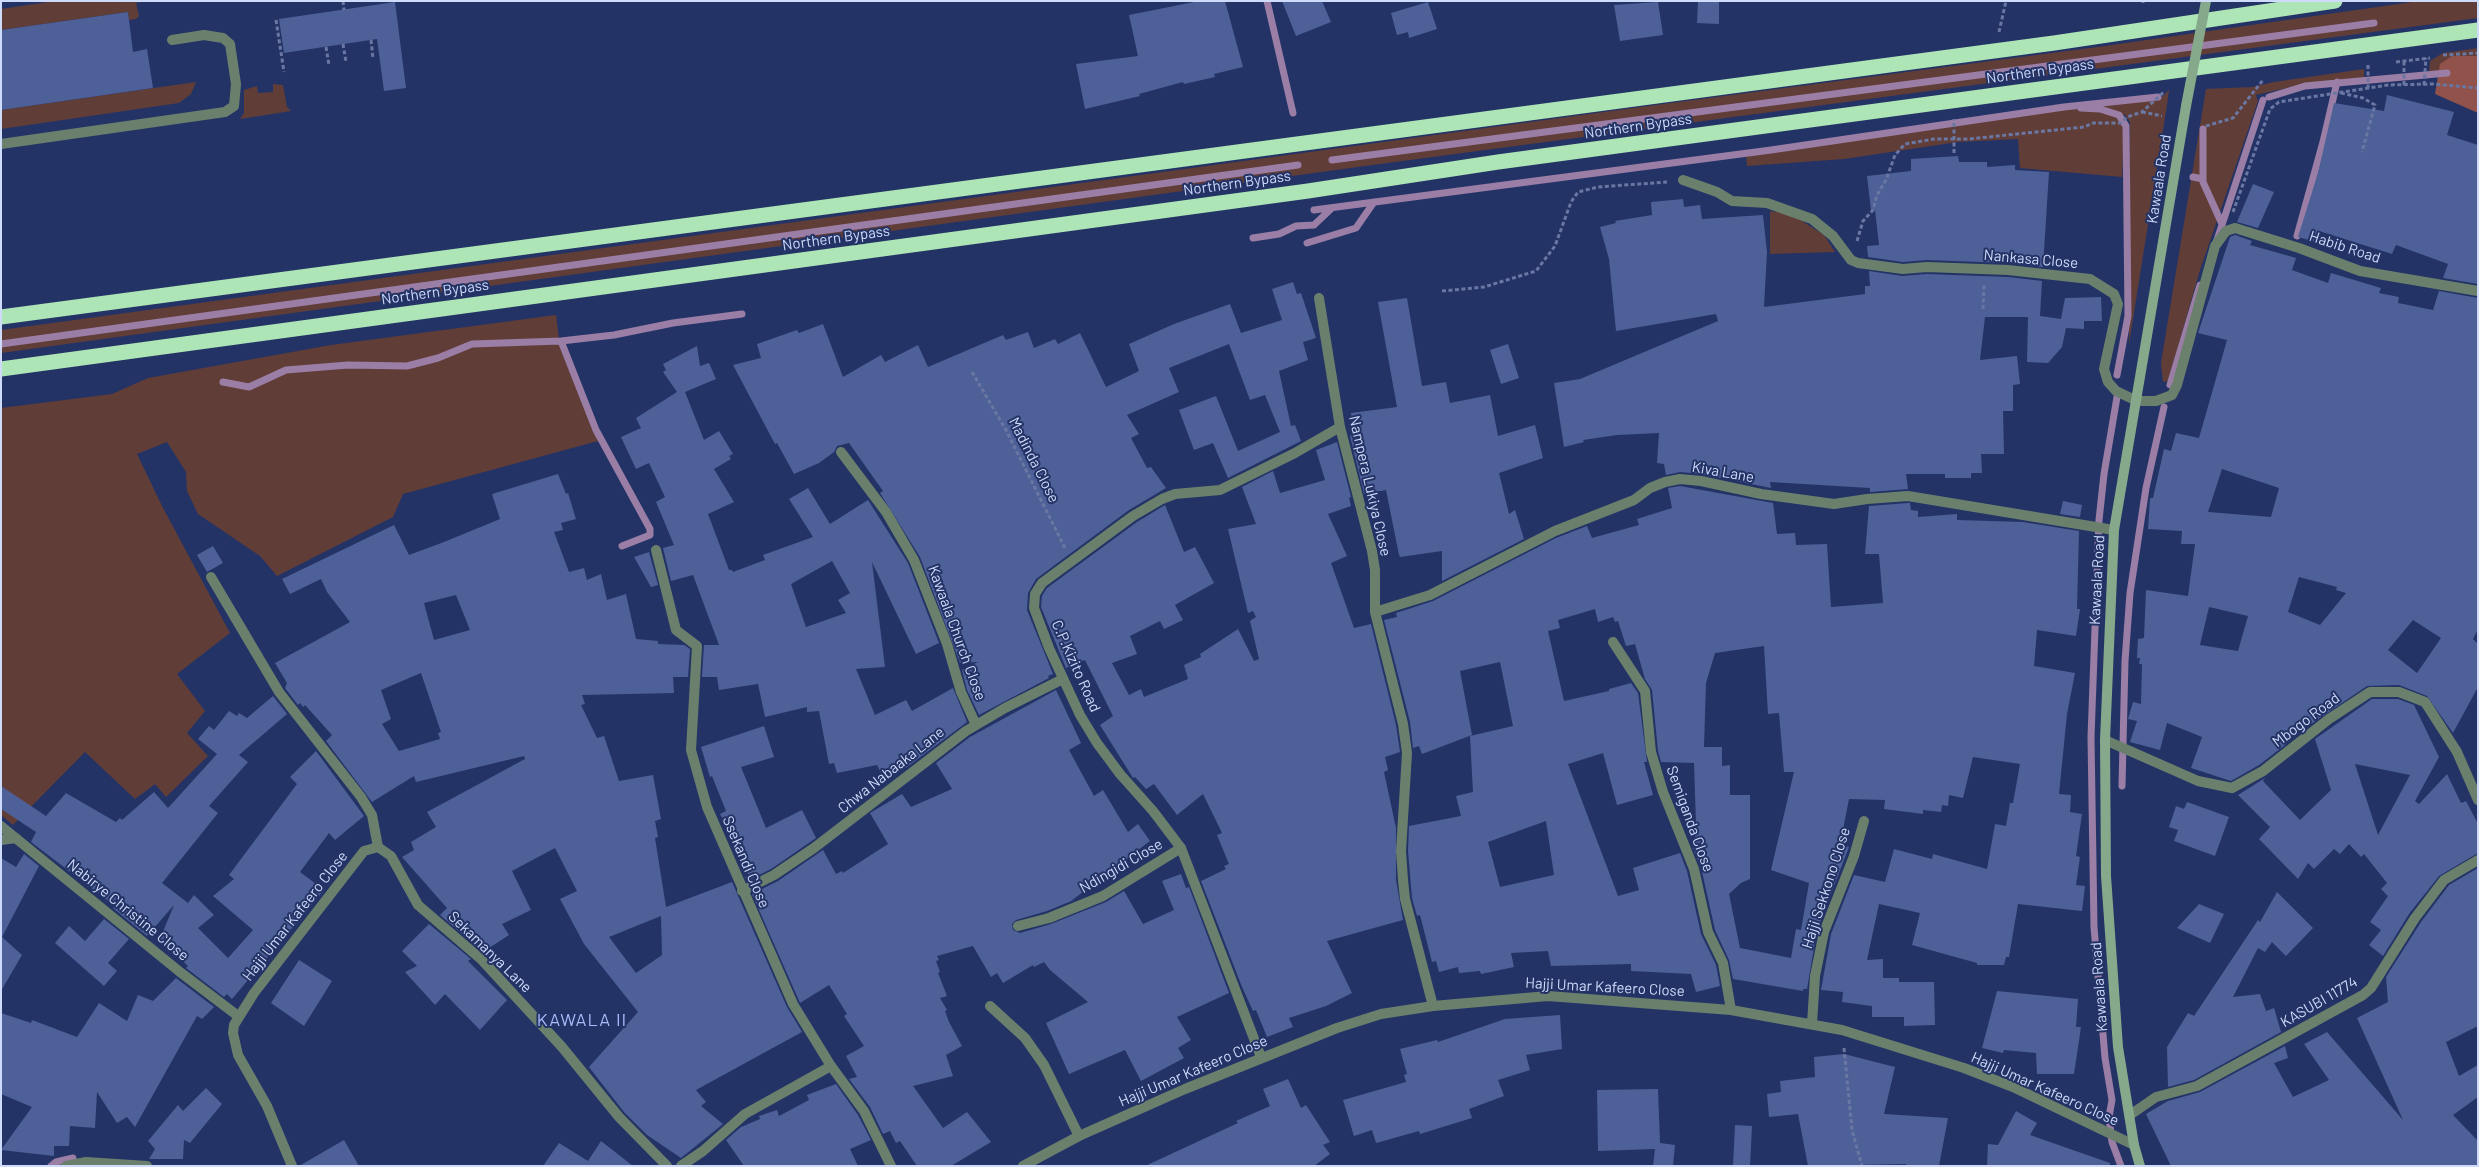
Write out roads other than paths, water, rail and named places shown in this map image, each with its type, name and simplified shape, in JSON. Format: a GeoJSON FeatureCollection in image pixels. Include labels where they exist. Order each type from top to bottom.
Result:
{"type":"FeatureCollection","features":[{"type":"Feature","properties":{"kind":"highway","name":"Northern Bypass"},"geometry":{"type":"LineString","coordinates":[[1,317],[1995,50],[2335,1]]}},
{"type":"Feature","properties":{"kind":"highway","name":"Northern Bypass"},"geometry":{"type":"LineString","coordinates":[[1,369],[1308,191],[1528,158],[2478,30]]}},
{"type":"Feature","properties":{"kind":"street","name":"Kawaala Road"},"geometry":{"type":"LineString","coordinates":[[2140,1166],[2134,1145],[2118,1047],[2106,876],[2105,740],[2114,530],[2186,106],[2206,1]]}},
{"type":"Feature","properties":{"kind":"street"},"geometry":{"type":"LineString","coordinates":[[1,144],[225,112],[234,106],[236,84],[230,44],[223,38],[204,35],[172,40]]}},
{"type":"Feature","properties":{"kind":"street","name":"Nankasa Close"},"geometry":{"type":"LineString","coordinates":[[1683,180],[1718,192],[1732,201],[1767,203],[1812,219],[1833,236],[1851,260],[1858,263],[1903,269],[1927,267],[2008,270],[2090,279],[2114,294],[2118,304],[2104,370],[2108,382],[2116,391],[2137,401]]}},
{"type":"Feature","properties":{"kind":"street","name":"Habib Road"},"geometry":{"type":"LineString","coordinates":[[2137,401],[2156,401],[2172,395],[2177,385],[2215,246],[2230,230],[2299,248],[2360,271],[2478,291]]}},
{"type":"Feature","properties":{"kind":"street","name":"Nampera Lukiya Close"},"geometry":{"type":"LineString","coordinates":[[1319,298],[1340,427],[1372,551],[1375,570],[1376,612],[1404,724],[1407,753],[1401,851],[1404,890],[1433,1006]]}},
{"type":"Feature","properties":{"kind":"street","name":"C.P.Kizito Road"},"geometry":{"type":"LineString","coordinates":[[1261,1057],[1180,848],[1166,827],[1120,774],[1097,743],[1063,679],[1034,608],[1036,594],[1042,583],[1133,516],[1162,499],[1175,494],[1220,490],[1287,457],[1340,427]]}},
{"type":"Feature","properties":{"kind":"street","name":"Kawaala Church Close"},"geometry":{"type":"LineString","coordinates":[[841,452],[886,512],[914,560],[947,644],[961,692],[976,725]]}},
{"type":"Feature","properties":{"kind":"street","name":"Kiva Lane"},"geometry":{"type":"LineString","coordinates":[[1376,612],[1430,595],[1555,531],[1634,500],[1650,488],[1665,482],[1680,480],[1701,481],[1761,494],[1834,504],[1908,496],[2114,530]]}},
{"type":"Feature","properties":{"kind":"street","name":"Ssekandi Close"},"geometry":{"type":"LineString","coordinates":[[656,550],[676,630],[696,646],[691,750],[707,808],[793,1004],[831,1066],[864,1111],[891,1166]]}},
{"type":"Feature","properties":{"kind":"street"},"geometry":{"type":"LineString","coordinates":[[211,577],[279,692],[369,809],[378,846]]}},
{"type":"Feature","properties":{"kind":"street","name":"Semiganda Close"},"geometry":{"type":"LineString","coordinates":[[1613,642],[1644,691],[1651,752],[1663,792],[1694,869],[1708,932],[1724,963],[1731,1010]]}},
{"type":"Feature","properties":{"kind":"street","name":"Chwa Nabaaka Lane"},"geometry":{"type":"LineString","coordinates":[[742,891],[774,875],[814,848],[976,725],[1063,679]]}},
{"type":"Feature","properties":{"kind":"street","name":"Mbogo Road"},"geometry":{"type":"LineString","coordinates":[[2105,740],[2198,781],[2232,788],[2263,772],[2329,719],[2370,692],[2399,692],[2425,702],[2457,752],[2478,800]]}},
{"type":"Feature","properties":{"kind":"street","name":"Hajji Sekkono Close"},"geometry":{"type":"LineString","coordinates":[[1812,1024],[1814,976],[1824,932],[1854,856],[1864,821]]}},
{"type":"Feature","properties":{"kind":"street","name":"Nabirye Christine Close"},"geometry":{"type":"LineString","coordinates":[[1,826],[180,972],[238,1016]]}},
{"type":"Feature","properties":{"kind":"street"},"geometry":{"type":"LineString","coordinates":[[1,840],[16,838]]}},
{"type":"Feature","properties":{"kind":"street","name":"Hajji Umar Kafeero Close"},"geometry":{"type":"LineString","coordinates":[[292,1166],[267,1106],[238,1055],[232,1033],[238,1016],[364,851],[378,846]]}},
{"type":"Feature","properties":{"kind":"street","name":"Sekamanya Lane"},"geometry":{"type":"LineString","coordinates":[[378,846],[391,856],[418,905],[488,966],[562,1047],[620,1118],[667,1166]]}},
{"type":"Feature","properties":{"kind":"street","name":"Ndingidi Close"},"geometry":{"type":"LineString","coordinates":[[1018,926],[1049,918],[1104,896],[1180,848]]}},
{"type":"Feature","properties":{"kind":"street","name":"KASUBI 11774"},"geometry":{"type":"LineString","coordinates":[[2130,1115],[2156,1097],[2197,1086],[2363,995],[2372,988],[2415,918],[2444,880],[2478,860]]}},
{"type":"Feature","properties":{"kind":"street","name":"Hajji Umar Kafeero Close"},"geometry":{"type":"LineString","coordinates":[[1023,1166],[1079,1136],[1261,1057],[1381,1014],[1433,1006],[1548,996],[1731,1010],[1842,1030],[1964,1068],[2005,1084],[2134,1145]]}},
{"type":"Feature","properties":{"kind":"street"},"geometry":{"type":"LineString","coordinates":[[990,1006],[1025,1038],[1039,1058],[1079,1136]]}},
{"type":"Feature","properties":{"kind":"street"},"geometry":{"type":"LineString","coordinates":[[681,1166],[703,1151],[745,1114],[831,1066]]}},
{"type":"Feature","properties":{"kind":"street"},"geometry":{"type":"LineString","coordinates":[[66,1166],[86,1162],[147,1166]]}},
{"type":"Feature","properties":{"kind":"waterway"},"geometry":{"type":"LineString","coordinates":[[1267,1],[1293,113]]}},
{"type":"Feature","properties":{"kind":"waterway"},"geometry":{"type":"LineString","coordinates":[[1332,160],[2374,23]]}},
{"type":"Feature","properties":{"kind":"waterway"},"geometry":{"type":"LineString","coordinates":[[2269,97],[2305,86],[2447,73]]}},
{"type":"Feature","properties":{"kind":"waterway"},"geometry":{"type":"LineString","coordinates":[[2297,236],[2323,142],[2337,82]]}},
{"type":"Feature","properties":{"kind":"waterway"},"geometry":{"type":"LineString","coordinates":[[1314,210],[1771,150],[2064,107],[2158,97]]}},
{"type":"Feature","properties":{"kind":"waterway"},"geometry":{"type":"LineString","coordinates":[[2217,240],[2263,100]]}},
{"type":"Feature","properties":{"kind":"waterway"},"geometry":{"type":"LineString","coordinates":[[2081,108],[2100,109],[2119,115],[2126,126],[2128,316],[2117,375]]}},
{"type":"Feature","properties":{"kind":"waterway"},"geometry":{"type":"LineString","coordinates":[[2203,129],[2203,182],[2222,224]]}},
{"type":"Feature","properties":{"kind":"waterway"},"geometry":{"type":"LineString","coordinates":[[1,344],[1298,165]]}},
{"type":"Feature","properties":{"kind":"waterway"},"geometry":{"type":"LineString","coordinates":[[2193,177],[2203,179]]}},
{"type":"Feature","properties":{"kind":"waterway"},"geometry":{"type":"LineString","coordinates":[[1307,243],[1356,228],[1374,202]]}},
{"type":"Feature","properties":{"kind":"waterway"},"geometry":{"type":"LineString","coordinates":[[1253,238],[1279,234],[1296,226],[1314,225],[1332,208]]}},
{"type":"Feature","properties":{"kind":"waterway"},"geometry":{"type":"LineString","coordinates":[[2170,385],[2200,285]]}},
{"type":"Feature","properties":{"kind":"waterway"},"geometry":{"type":"LineString","coordinates":[[223,382],[249,387],[286,370],[348,365],[407,366],[438,358],[472,344],[561,341],[614,335],[673,323],[742,314]]}},
{"type":"Feature","properties":{"kind":"waterway"},"geometry":{"type":"LineString","coordinates":[[561,341],[596,430],[650,529],[650,535],[622,546]]}},
{"type":"Feature","properties":{"kind":"waterway"},"geometry":{"type":"LineString","coordinates":[[2117,397],[2104,474],[2099,520],[2091,737],[2094,927],[2105,1058],[2112,1100],[2109,1117],[2112,1142],[2121,1166]]}},
{"type":"Feature","properties":{"kind":"waterway"},"geometry":{"type":"LineString","coordinates":[[2122,786],[2125,661],[2130,593],[2146,488],[2164,407]]}},
{"type":"Feature","properties":{"kind":"waterway"},"geometry":{"type":"LineString","coordinates":[[51,1166],[56,1162],[73,1158]]}},
{"type":"Feature","properties":{"kind":"district","name":"KAWALA II"},"geometry":{"type":"Point","coordinates":[582,1020]}}]}
